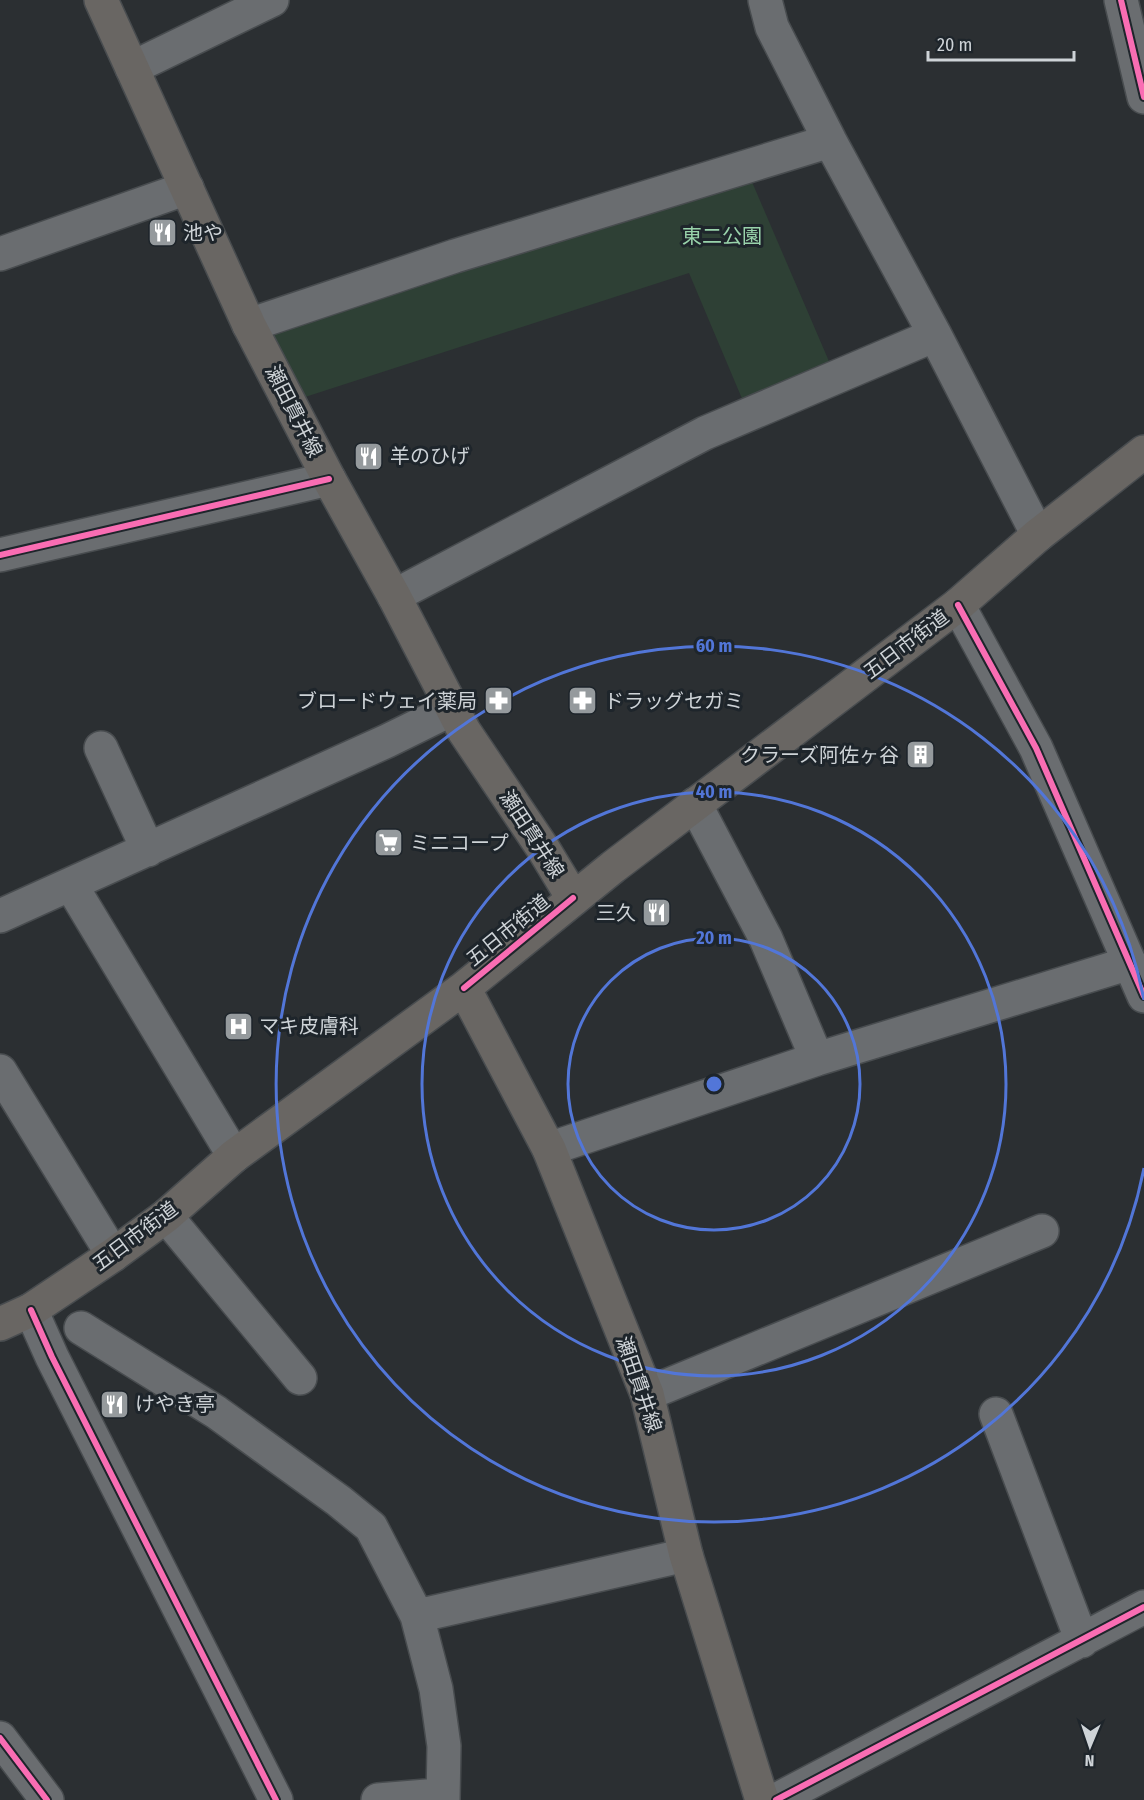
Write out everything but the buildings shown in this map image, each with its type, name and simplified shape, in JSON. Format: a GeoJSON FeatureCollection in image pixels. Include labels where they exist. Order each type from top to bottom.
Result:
{"type":"FeatureCollection","features":[{"type":"Feature","properties":{"kind":"main road","name":"瀬田貫井線"},"geometry":{"type":"LineString","coordinates":[[101,0],[249,326],[329,479],[394,596],[464,731],[544,850],[573,898]]}},
{"type":"Feature","properties":{"kind":"main road","name":"五日市街道"},"geometry":{"type":"LineString","coordinates":[[0,1324],[31,1310],[166,1216],[234,1156],[464,988],[573,898],[958,605],[1038,535],[1144,452]]}},
{"type":"Feature","properties":{"kind":"main road","name":"瀬田貫井線"},"geometry":{"type":"LineString","coordinates":[[464,988],[549,1149],[647,1394],[686,1556],[762,1800]]}},
{"type":"Feature","properties":{"kind":"street"},"geometry":{"type":"LineString","coordinates":[[132,68],[272,0]]}},
{"type":"Feature","properties":{"kind":"street"},"geometry":{"type":"LineString","coordinates":[[765,0],[772,27],[830,141],[935,335],[1038,535]]}},
{"type":"Feature","properties":{"kind":"street"},"geometry":{"type":"LineString","coordinates":[[1121,0],[1144,97]]}},
{"type":"Feature","properties":{"kind":"street"},"geometry":{"type":"LineString","coordinates":[[249,326],[455,256],[830,141]]}},
{"type":"Feature","properties":{"kind":"street"},"geometry":{"type":"LineString","coordinates":[[0,254],[187,188]]}},
{"type":"Feature","properties":{"kind":"street"},"geometry":{"type":"LineString","coordinates":[[394,596],[705,433],[935,335]]}},
{"type":"Feature","properties":{"kind":"street"},"geometry":{"type":"LineString","coordinates":[[0,555],[329,479]]}},
{"type":"Feature","properties":{"kind":"street"},"geometry":{"type":"LineString","coordinates":[[958,605],[1036,748],[1144,996]]}},
{"type":"Feature","properties":{"kind":"street"},"geometry":{"type":"LineString","coordinates":[[0,916],[387,741],[452,709]]}},
{"type":"Feature","properties":{"kind":"street"},"geometry":{"type":"LineString","coordinates":[[101,748],[148,850]]}},
{"type":"Feature","properties":{"kind":"street"},"geometry":{"type":"LineString","coordinates":[[695,804],[765,939],[817,1059]]}},
{"type":"Feature","properties":{"kind":"street"},"geometry":{"type":"LineString","coordinates":[[71,885],[234,1156]]}},
{"type":"Feature","properties":{"kind":"street"},"geometry":{"type":"LineString","coordinates":[[549,1149],[817,1059],[1130,963]]}},
{"type":"Feature","properties":{"kind":"street"},"geometry":{"type":"LineString","coordinates":[[0,1071],[112,1255]]}},
{"type":"Feature","properties":{"kind":"street"},"geometry":{"type":"LineString","coordinates":[[166,1216],[300,1378]]}},
{"type":"Feature","properties":{"kind":"street"},"geometry":{"type":"LineString","coordinates":[[647,1394],[1042,1231]]}},
{"type":"Feature","properties":{"kind":"street"},"geometry":{"type":"LineString","coordinates":[[31,1310],[51,1357],[276,1800]]}},
{"type":"Feature","properties":{"kind":"street"},"geometry":{"type":"LineString","coordinates":[[81,1328],[216,1412],[339,1501],[371,1527],[417,1616],[438,1700],[444,1746],[442,1800]]}},
{"type":"Feature","properties":{"kind":"street"},"geometry":{"type":"LineString","coordinates":[[996,1414],[1082,1641]]}},
{"type":"Feature","properties":{"kind":"street"},"geometry":{"type":"LineString","coordinates":[[417,1616],[686,1556]]}},
{"type":"Feature","properties":{"kind":"street"},"geometry":{"type":"LineString","coordinates":[[776,1800],[1144,1607]]}},
{"type":"Feature","properties":{"kind":"street"},"geometry":{"type":"LineString","coordinates":[[0,1737],[47,1800]]}},
{"type":"Feature","properties":{"kind":"street"},"geometry":{"type":"LineString","coordinates":[[378,1800],[427,1796],[433,1800]]}},
{"type":"Feature","properties":{"kind":"green space","name":"東二公園"},"geometry":{"type":"Polygon","coordinates":[[[749,175],[831,366],[743,401],[689,273],[302,398],[270,334],[749,175]]]}},
{"type":"Feature","properties":{"kind":"cycle path"},"geometry":{"type":"LineString","coordinates":[[1121,0],[1144,97]]}},
{"type":"Feature","properties":{"kind":"cycle path"},"geometry":{"type":"LineString","coordinates":[[0,555],[329,479]]}},
{"type":"Feature","properties":{"kind":"cycle path"},"geometry":{"type":"LineString","coordinates":[[958,605],[1036,748],[1144,996]]}},
{"type":"Feature","properties":{"kind":"cycle path"},"geometry":{"type":"LineString","coordinates":[[464,988],[573,898]]}},
{"type":"Feature","properties":{"kind":"cycle path"},"geometry":{"type":"LineString","coordinates":[[31,1310],[52,1357],[276,1800]]}},
{"type":"Feature","properties":{"kind":"cycle path"},"geometry":{"type":"LineString","coordinates":[[776,1800],[1144,1607]]}},
{"type":"Feature","properties":{"kind":"cycle path"},"geometry":{"type":"LineString","coordinates":[[0,1738],[47,1800]]}},
{"type":"Feature","properties":{"kind":"place","name":"池や"},"geometry":{"type":"Point","coordinates":[162,233]}},
{"type":"Feature","properties":{"kind":"place","name":"羊のひげ"},"geometry":{"type":"Point","coordinates":[369,456]}},
{"type":"Feature","properties":{"kind":"place","name":"ブロードウェイ薬局"},"geometry":{"type":"Point","coordinates":[498,701]}},
{"type":"Feature","properties":{"kind":"place","name":"ドラッグセガミ"},"geometry":{"type":"Point","coordinates":[583,701]}},
{"type":"Feature","properties":{"kind":"place","name":"クラーズ阿佐ヶ谷"},"geometry":{"type":"Point","coordinates":[920,755]}},
{"type":"Feature","properties":{"kind":"place","name":"ミニコープ"},"geometry":{"type":"Point","coordinates":[389,843]}},
{"type":"Feature","properties":{"kind":"place","name":"三久"},"geometry":{"type":"Point","coordinates":[657,913]}},
{"type":"Feature","properties":{"kind":"place","name":"マキ皮膚科"},"geometry":{"type":"Point","coordinates":[238,1026]}},
{"type":"Feature","properties":{"kind":"place","name":"けやき亭"},"geometry":{"type":"Point","coordinates":[114,1404]}}]}
